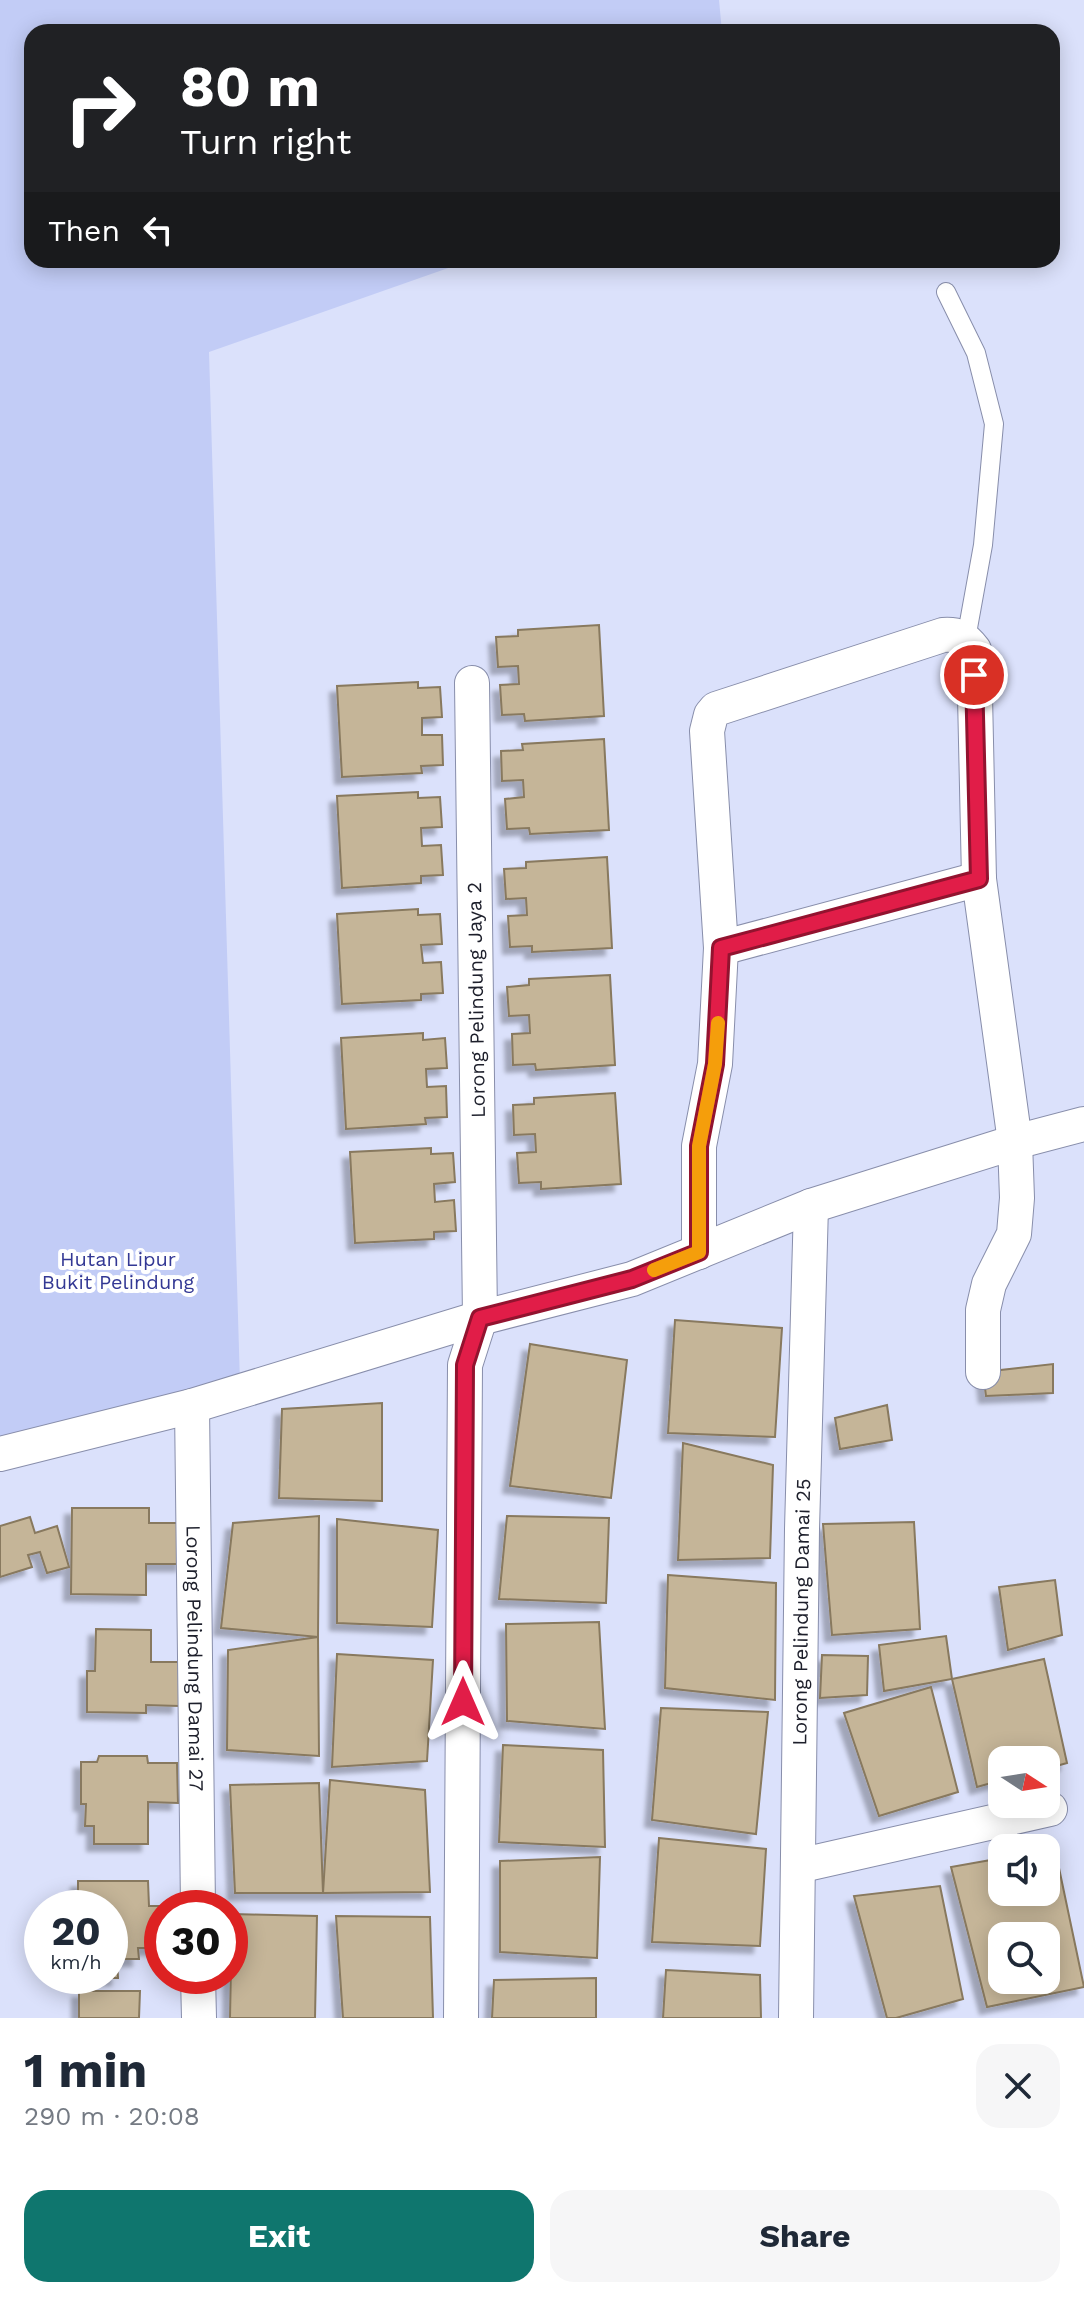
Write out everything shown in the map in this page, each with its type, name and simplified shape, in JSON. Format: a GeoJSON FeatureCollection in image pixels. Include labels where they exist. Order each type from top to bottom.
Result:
{"type":"FeatureCollection","features":[{"type":"Feature","properties":{"kind":"street"},"geometry":{"type":"LineString","coordinates":[[699,1252],[699,1146],[715,1064],[721,948],[707,731],[711,715],[716,709],[943,635],[957,635],[966,639],[974,650],[979,879],[1015,1142],[1017,1216],[1014,1234],[989,1284],[983,1310],[983,1372]]}},
{"type":"Feature","properties":{"kind":"street","name":"Lorong Pelindung Jaya 2"},"geometry":{"type":"LineString","coordinates":[[461,2018],[465,1365],[480,1318],[472,683]]}},
{"type":"Feature","properties":{"kind":"street"},"geometry":{"type":"LineString","coordinates":[[721,948],[979,879]]}},
{"type":"Feature","properties":{"kind":"street"},"geometry":{"type":"LineString","coordinates":[[0,1454],[192,1406],[480,1318],[632,1279],[811,1206],[1015,1142],[1084,1124]]}},
{"type":"Feature","properties":{"kind":"street","name":"Lorong Pelindung Damai 25"},"geometry":{"type":"LineString","coordinates":[[796,2018],[802,1529],[811,1206]]}},
{"type":"Feature","properties":{"kind":"street","name":"Lorong Pelindung Damai 27"},"geometry":{"type":"LineString","coordinates":[[192,1406],[198,1890]]}},
{"type":"Feature","properties":{"kind":"street"},"geometry":{"type":"LineString","coordinates":[[798,1866],[1010,1818]]}},
{"type":"Feature","properties":{"kind":"street"},"geometry":{"type":"LineString","coordinates":[[198,1994],[199,2018]]}},
{"type":"Feature","properties":{"kind":"lane"},"geometry":{"type":"LineString","coordinates":[[946,292],[976,353],[994,424],[983,545],[966,639]]}},
{"type":"Feature","properties":{"kind":"green space","name":"Hutan Lipur Bukit Pelindung"},"geometry":{"type":"Polygon","coordinates":[[[0,0],[719,0],[721,24],[24,24],[24,268],[448,268],[209,352],[240,1383],[0,1445],[0,0]]]}},
{"type":"Feature","properties":{"kind":"building"},"geometry":{"type":"Polygon","coordinates":[[[599,625],[604,716],[525,721],[524,714],[502,715],[500,685],[519,684],[518,666],[498,667],[496,637],[518,636],[518,630],[599,625]]]}},
{"type":"Feature","properties":{"kind":"building"},"geometry":{"type":"Polygon","coordinates":[[[418,682],[418,688],[440,687],[442,717],[422,718],[422,735],[442,735],[443,765],[421,766],[422,773],[342,777],[337,686],[418,682]]]}},
{"type":"Feature","properties":{"kind":"building"},"geometry":{"type":"Polygon","coordinates":[[[604,739],[609,830],[530,834],[529,828],[507,829],[505,799],[524,797],[523,780],[502,781],[501,751],[523,750],[522,744],[604,739]]]}},
{"type":"Feature","properties":{"kind":"building"},"geometry":{"type":"Polygon","coordinates":[[[418,792],[418,798],[440,797],[442,827],[421,828],[422,846],[441,845],[443,875],[421,876],[421,883],[342,888],[337,796],[418,792]]]}},
{"type":"Feature","properties":{"kind":"building"},"geometry":{"type":"Polygon","coordinates":[[[607,857],[612,948],[532,952],[532,946],[510,947],[508,916],[527,915],[526,898],[506,899],[504,869],[526,868],[526,862],[607,857]]]}},
{"type":"Feature","properties":{"kind":"building"},"geometry":{"type":"Polygon","coordinates":[[[418,909],[418,915],[440,914],[442,944],[421,945],[423,963],[441,962],[443,993],[421,994],[421,1000],[342,1004],[337,914],[418,909]]]}},
{"type":"Feature","properties":{"kind":"building"},"geometry":{"type":"Polygon","coordinates":[[[610,975],[615,1065],[536,1070],[535,1064],[513,1065],[512,1034],[530,1033],[529,1015],[509,1016],[507,987],[529,985],[529,979],[610,975]]]}},
{"type":"Feature","properties":{"kind":"building"},"geometry":{"type":"Polygon","coordinates":[[[423,1033],[423,1040],[445,1038],[447,1068],[426,1069],[427,1087],[446,1086],[447,1117],[425,1118],[426,1124],[346,1129],[341,1038],[423,1033]]]}},
{"type":"Feature","properties":{"kind":"building"},"geometry":{"type":"Polygon","coordinates":[[[615,1093],[621,1184],[541,1189],[541,1182],[519,1183],[517,1153],[536,1152],[535,1134],[514,1135],[513,1105],[534,1104],[534,1098],[615,1093]]]}},
{"type":"Feature","properties":{"kind":"building"},"geometry":{"type":"Polygon","coordinates":[[[431,1148],[431,1154],[453,1153],[455,1182],[434,1184],[435,1202],[454,1200],[456,1231],[434,1232],[434,1239],[355,1243],[350,1152],[431,1148]]]}},
{"type":"Feature","properties":{"kind":"building"},"geometry":{"type":"Polygon","coordinates":[[[675,1320],[782,1328],[775,1437],[668,1433],[675,1320]]]}},
{"type":"Feature","properties":{"kind":"building"},"geometry":{"type":"Polygon","coordinates":[[[530,1344],[627,1360],[611,1498],[510,1486],[530,1344]]]}},
{"type":"Feature","properties":{"kind":"building"},"geometry":{"type":"Polygon","coordinates":[[[1053,1364],[1053,1393],[986,1396],[983,1372],[1053,1364]]]}},
{"type":"Feature","properties":{"kind":"building"},"geometry":{"type":"Polygon","coordinates":[[[382,1403],[382,1501],[279,1498],[282,1409],[382,1403]]]}},
{"type":"Feature","properties":{"kind":"building"},"geometry":{"type":"Polygon","coordinates":[[[887,1405],[892,1440],[840,1449],[835,1418],[887,1405]]]}},
{"type":"Feature","properties":{"kind":"building"},"geometry":{"type":"Polygon","coordinates":[[[683,1443],[773,1465],[770,1558],[678,1560],[683,1443]]]}},
{"type":"Feature","properties":{"kind":"building"},"geometry":{"type":"Polygon","coordinates":[[[72,1508],[149,1508],[149,1523],[183,1523],[183,1564],[146,1564],[146,1595],[71,1594],[72,1508]]]}},
{"type":"Feature","properties":{"kind":"building"},"geometry":{"type":"Polygon","coordinates":[[[319,1516],[318,1637],[221,1628],[233,1523],[319,1516]]]}},
{"type":"Feature","properties":{"kind":"building"},"geometry":{"type":"Polygon","coordinates":[[[507,1516],[609,1518],[606,1603],[499,1599],[507,1516]]]}},
{"type":"Feature","properties":{"kind":"building"},"geometry":{"type":"Polygon","coordinates":[[[30,1517],[35,1533],[57,1526],[69,1567],[47,1573],[40,1552],[28,1555],[32,1567],[0,1577],[0,1526],[30,1517]]]}},
{"type":"Feature","properties":{"kind":"building"},"geometry":{"type":"Polygon","coordinates":[[[337,1519],[438,1530],[432,1627],[337,1623],[337,1519]]]}},
{"type":"Feature","properties":{"kind":"building"},"geometry":{"type":"Polygon","coordinates":[[[914,1522],[920,1629],[832,1635],[823,1524],[914,1522]]]}},
{"type":"Feature","properties":{"kind":"building"},"geometry":{"type":"Polygon","coordinates":[[[668,1575],[776,1583],[775,1700],[665,1688],[668,1575]]]}},
{"type":"Feature","properties":{"kind":"building"},"geometry":{"type":"Polygon","coordinates":[[[1055,1580],[1062,1635],[1008,1650],[999,1587],[1055,1580]]]}},
{"type":"Feature","properties":{"kind":"building"},"geometry":{"type":"Polygon","coordinates":[[[599,1622],[605,1729],[507,1721],[506,1624],[599,1622]]]}},
{"type":"Feature","properties":{"kind":"building"},"geometry":{"type":"Polygon","coordinates":[[[96,1629],[151,1630],[151,1662],[180,1662],[179,1706],[146,1705],[146,1713],[87,1712],[87,1671],[95,1671],[96,1629]]]}},
{"type":"Feature","properties":{"kind":"building"},"geometry":{"type":"Polygon","coordinates":[[[946,1636],[952,1679],[884,1691],[879,1645],[946,1636]]]}},
{"type":"Feature","properties":{"kind":"building"},"geometry":{"type":"Polygon","coordinates":[[[318,1637],[319,1756],[227,1750],[228,1650],[318,1637]]]}},
{"type":"Feature","properties":{"kind":"building"},"geometry":{"type":"Polygon","coordinates":[[[337,1654],[433,1660],[427,1761],[332,1767],[337,1654]]]}},
{"type":"Feature","properties":{"kind":"building"},"geometry":{"type":"Polygon","coordinates":[[[822,1655],[868,1656],[867,1695],[820,1698],[822,1655]]]}},
{"type":"Feature","properties":{"kind":"building"},"geometry":{"type":"Polygon","coordinates":[[[1044,1659],[1067,1763],[1060,1765],[1060,1746],[988,1746],[988,1784],[977,1787],[952,1679],[1044,1659]]]}},
{"type":"Feature","properties":{"kind":"building"},"geometry":{"type":"Polygon","coordinates":[[[931,1687],[958,1792],[879,1816],[844,1713],[931,1687]]]}},
{"type":"Feature","properties":{"kind":"building"},"geometry":{"type":"Polygon","coordinates":[[[661,1708],[768,1712],[756,1834],[652,1820],[661,1708]]]}},
{"type":"Feature","properties":{"kind":"building"},"geometry":{"type":"Polygon","coordinates":[[[503,1745],[603,1750],[605,1847],[499,1842],[503,1745]]]}},
{"type":"Feature","properties":{"kind":"building"},"geometry":{"type":"Polygon","coordinates":[[[99,1756],[147,1756],[148,1763],[177,1763],[178,1803],[148,1802],[148,1844],[94,1844],[94,1826],[85,1826],[86,1804],[81,1804],[81,1762],[97,1762],[99,1756]]]}},
{"type":"Feature","properties":{"kind":"building"},"geometry":{"type":"Polygon","coordinates":[[[330,1780],[425,1790],[430,1892],[323,1893],[330,1780]]]}},
{"type":"Feature","properties":{"kind":"building"},"geometry":{"type":"Polygon","coordinates":[[[319,1783],[323,1893],[248,1893],[248,1890],[235,1890],[230,1785],[319,1783]]]}},
{"type":"Feature","properties":{"kind":"building"},"geometry":{"type":"Polygon","coordinates":[[[659,1838],[766,1849],[760,1946],[652,1942],[659,1838]]]}},
{"type":"Feature","properties":{"kind":"building"},"geometry":{"type":"Polygon","coordinates":[[[600,1857],[597,1958],[500,1952],[500,1861],[600,1857]]]}},
{"type":"Feature","properties":{"kind":"building"},"geometry":{"type":"Polygon","coordinates":[[[988,1860],[988,1906],[1060,1906],[1060,1873],[1084,1987],[1060,1992],[1060,1922],[988,1922],[988,1994],[1050,1994],[987,2007],[951,1867],[988,1860]]]}},
{"type":"Feature","properties":{"kind":"building"},"geometry":{"type":"Polygon","coordinates":[[[78,1881],[148,1881],[148,1890],[144,1890],[144,1948],[138,1948],[139,1959],[128,1959],[128,1890],[78,1890],[78,1881]]]}},
{"type":"Feature","properties":{"kind":"building"},"geometry":{"type":"Polygon","coordinates":[[[940,1886],[963,1999],[887,2018],[854,1896],[940,1886]]]}},
{"type":"Feature","properties":{"kind":"building"},"geometry":{"type":"Polygon","coordinates":[[[248,1914],[317,1916],[315,2018],[230,2018],[230,1994],[248,1994],[248,1914]]]}},
{"type":"Feature","properties":{"kind":"building"},"geometry":{"type":"Polygon","coordinates":[[[336,1916],[430,1917],[433,2018],[343,2018],[336,1916]]]}},
{"type":"Feature","properties":{"kind":"building"},"geometry":{"type":"Polygon","coordinates":[[[666,1970],[760,1975],[761,2018],[663,2018],[666,1970]]]}},
{"type":"Feature","properties":{"kind":"building"},"geometry":{"type":"Polygon","coordinates":[[[596,1978],[596,2018],[492,2018],[494,1980],[596,1978]]]}},
{"type":"Feature","properties":{"kind":"building"},"geometry":{"type":"Polygon","coordinates":[[[128,1991],[140,1991],[139,2018],[79,2018],[79,1994],[128,1994],[128,1991]]]}},
{"type":"Feature","properties":{"kind":"slow traffic"},"geometry":{"type":"LineString","coordinates":[[654,1270],[699,1252],[699,1146],[715,1064],[718,1023]]}},
{"type":"Feature","properties":{"kind":"route"},"geometry":{"type":"LineString","coordinates":[[463,1702],[465,1365],[480,1318],[632,1279],[699,1252],[699,1146],[715,1064],[721,948],[979,879],[974,675]]}}]}
